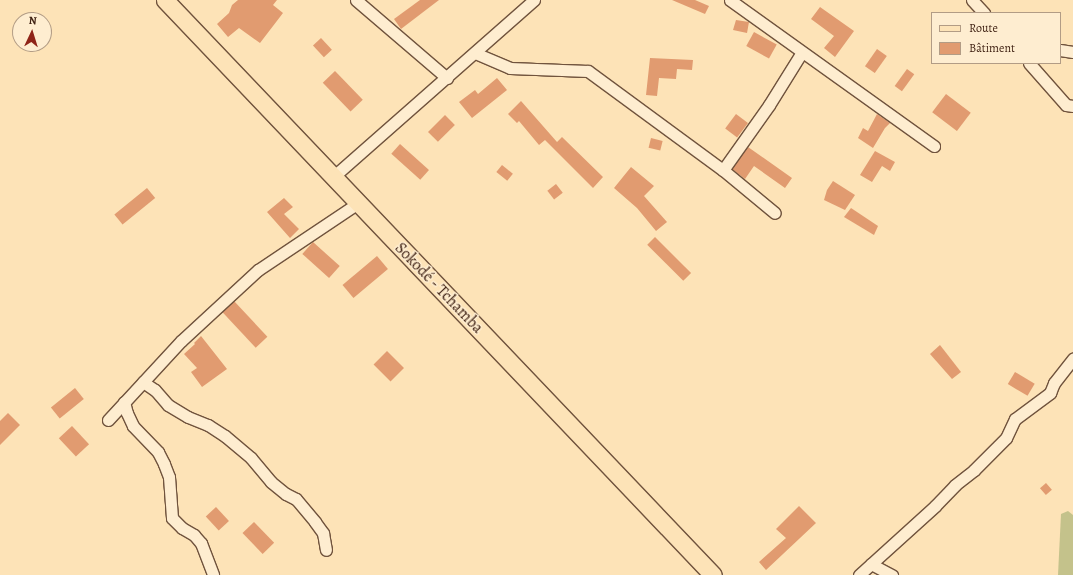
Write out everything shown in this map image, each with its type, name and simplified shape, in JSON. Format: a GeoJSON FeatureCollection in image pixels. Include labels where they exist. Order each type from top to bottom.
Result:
{"type":"FeatureCollection","features":[{"type":"Feature","properties":{"kind":"main road","name":"Sokodé - Tchamba"},"geometry":{"type":"LineString","coordinates":[[165,0],[713,575]]}},
{"type":"Feature","properties":{"kind":"street"},"geometry":{"type":"LineString","coordinates":[[356,0],[447,78]]}},
{"type":"Feature","properties":{"kind":"street"},"geometry":{"type":"LineString","coordinates":[[333,177],[534,0]]}},
{"type":"Feature","properties":{"kind":"street"},"geometry":{"type":"LineString","coordinates":[[730,0],[934,146]]}},
{"type":"Feature","properties":{"kind":"street"},"geometry":{"type":"LineString","coordinates":[[972,0],[983,12]]}},
{"type":"Feature","properties":{"kind":"street"},"geometry":{"type":"LineString","coordinates":[[1061,50],[1073,52]]}},
{"type":"Feature","properties":{"kind":"street"},"geometry":{"type":"LineString","coordinates":[[723,170],[769,105],[802,52]]}},
{"type":"Feature","properties":{"kind":"street"},"geometry":{"type":"LineString","coordinates":[[475,53],[510,68],[588,72],[723,170],[775,213]]}},
{"type":"Feature","properties":{"kind":"street"},"geometry":{"type":"LineString","coordinates":[[1030,64],[1066,105],[1073,106]]}},
{"type":"Feature","properties":{"kind":"street"},"geometry":{"type":"LineString","coordinates":[[108,420],[181,341],[258,270],[358,203]]}},
{"type":"Feature","properties":{"kind":"street"},"geometry":{"type":"LineString","coordinates":[[859,575],[974,470],[1006,438],[1015,420],[1050,394],[1054,383],[1065,367],[1073,359]]}},
{"type":"Feature","properties":{"kind":"street"},"geometry":{"type":"LineString","coordinates":[[143,382],[155,390],[168,405],[184,415],[208,425],[225,436],[251,458],[260,472],[271,482],[286,494],[296,499],[323,534],[326,550]]}},
{"type":"Feature","properties":{"kind":"street"},"geometry":{"type":"LineString","coordinates":[[124,402],[133,426],[158,452],[164,464],[169,477],[172,518],[182,528],[194,534],[201,543],[213,575]]}},
{"type":"Feature","properties":{"kind":"street"},"geometry":{"type":"LineString","coordinates":[[871,564],[892,575]]}},
{"type":"Feature","properties":{"kind":"shaded area"},"geometry":{"type":"Polygon","coordinates":[[[1068,511],[1073,515],[1073,575],[1058,575],[1061,514],[1068,511]]]}},
{"type":"Feature","properties":{"kind":"building"},"geometry":{"type":"Polygon","coordinates":[[[238,0],[277,0],[273,5],[283,13],[260,43],[239,28],[228,37],[217,24],[229,13],[232,5],[238,0]]]}},
{"type":"Feature","properties":{"kind":"building"},"geometry":{"type":"Polygon","coordinates":[[[420,0],[439,0],[401,29],[394,19],[420,0]]]}},
{"type":"Feature","properties":{"kind":"building"},"geometry":{"type":"Polygon","coordinates":[[[672,0],[695,0],[709,6],[705,14],[672,0]]]}},
{"type":"Feature","properties":{"kind":"building"},"geometry":{"type":"Polygon","coordinates":[[[820,7],[854,31],[835,57],[824,48],[834,36],[811,19],[820,7]]]}},
{"type":"Feature","properties":{"kind":"building"},"geometry":{"type":"Polygon","coordinates":[[[736,20],[749,22],[747,33],[733,30],[736,20]]]}},
{"type":"Feature","properties":{"kind":"building"},"geometry":{"type":"Polygon","coordinates":[[[754,32],[777,45],[769,59],[746,46],[754,32]]]}},
{"type":"Feature","properties":{"kind":"building"},"geometry":{"type":"Polygon","coordinates":[[[321,38],[332,50],[324,57],[313,46],[321,38]]]}},
{"type":"Feature","properties":{"kind":"building"},"geometry":{"type":"Polygon","coordinates":[[[877,49],[887,56],[875,73],[865,66],[877,49]]]}},
{"type":"Feature","properties":{"kind":"building"},"geometry":{"type":"Polygon","coordinates":[[[650,58],[693,60],[692,70],[677,69],[676,79],[659,78],[657,96],[646,95],[650,58]]]}},
{"type":"Feature","properties":{"kind":"building"},"geometry":{"type":"Polygon","coordinates":[[[907,69],[914,74],[902,91],[895,86],[907,69]]]}},
{"type":"Feature","properties":{"kind":"building"},"geometry":{"type":"Polygon","coordinates":[[[335,71],[363,100],[351,112],[323,83],[335,71]]]}},
{"type":"Feature","properties":{"kind":"building"},"geometry":{"type":"Polygon","coordinates":[[[497,78],[507,90],[472,118],[459,102],[475,90],[478,94],[497,78]]]}},
{"type":"Feature","properties":{"kind":"building"},"geometry":{"type":"Polygon","coordinates":[[[946,94],[971,113],[957,131],[932,112],[946,94]]]}},
{"type":"Feature","properties":{"kind":"building"},"geometry":{"type":"Polygon","coordinates":[[[521,101],[557,142],[562,137],[603,177],[593,188],[545,140],[539,145],[519,121],[517,123],[508,114],[521,101]]]}},
{"type":"Feature","properties":{"kind":"building"},"geometry":{"type":"Polygon","coordinates":[[[736,114],[748,123],[737,137],[725,128],[736,114]]]}},
{"type":"Feature","properties":{"kind":"building"},"geometry":{"type":"Polygon","coordinates":[[[877,114],[890,123],[885,128],[873,148],[858,138],[863,128],[868,131],[877,114]]]}},
{"type":"Feature","properties":{"kind":"building"},"geometry":{"type":"Polygon","coordinates":[[[445,115],[455,125],[438,142],[428,132],[445,115]]]}},
{"type":"Feature","properties":{"kind":"building"},"geometry":{"type":"Polygon","coordinates":[[[651,138],[663,141],[660,151],[649,148],[651,138]]]}},
{"type":"Feature","properties":{"kind":"building"},"geometry":{"type":"Polygon","coordinates":[[[400,144],[429,170],[420,180],[391,154],[400,144]]]}},
{"type":"Feature","properties":{"kind":"building"},"geometry":{"type":"Polygon","coordinates":[[[748,147],[792,178],[785,188],[754,166],[745,179],[732,169],[748,147]]]}},
{"type":"Feature","properties":{"kind":"building"},"geometry":{"type":"Polygon","coordinates":[[[875,151],[895,162],[890,171],[882,166],[872,182],[860,175],[875,151]]]}},
{"type":"Feature","properties":{"kind":"building"},"geometry":{"type":"Polygon","coordinates":[[[502,165],[513,174],[507,181],[496,172],[502,165]]]}},
{"type":"Feature","properties":{"kind":"building"},"geometry":{"type":"Polygon","coordinates":[[[631,167],[654,186],[644,196],[667,222],[656,231],[637,208],[614,188],[631,167]]]}},
{"type":"Feature","properties":{"kind":"building"},"geometry":{"type":"Polygon","coordinates":[[[833,181],[855,195],[845,210],[824,200],[827,190],[833,181]]]}},
{"type":"Feature","properties":{"kind":"building"},"geometry":{"type":"Polygon","coordinates":[[[556,184],[563,193],[554,199],[547,191],[556,184]]]}},
{"type":"Feature","properties":{"kind":"building"},"geometry":{"type":"Polygon","coordinates":[[[147,188],[155,198],[123,225],[114,214],[147,188]]]}},
{"type":"Feature","properties":{"kind":"building"},"geometry":{"type":"Polygon","coordinates":[[[284,198],[293,207],[284,214],[299,229],[290,238],[267,212],[284,198]]]}},
{"type":"Feature","properties":{"kind":"building"},"geometry":{"type":"Polygon","coordinates":[[[851,208],[878,226],[874,235],[844,217],[851,208]]]}},
{"type":"Feature","properties":{"kind":"building"},"geometry":{"type":"Polygon","coordinates":[[[655,237],[691,273],[683,281],[647,245],[655,237]]]}},
{"type":"Feature","properties":{"kind":"building"},"geometry":{"type":"Polygon","coordinates":[[[313,242],[340,266],[329,278],[302,254],[313,242]]]}},
{"type":"Feature","properties":{"kind":"building"},"geometry":{"type":"Polygon","coordinates":[[[377,256],[388,269],[353,298],[343,285],[377,256]]]}},
{"type":"Feature","properties":{"kind":"building"},"geometry":{"type":"Polygon","coordinates":[[[234,301],[267,337],[256,348],[222,312],[234,301]]]}},
{"type":"Feature","properties":{"kind":"building"},"geometry":{"type":"Polygon","coordinates":[[[201,336],[227,369],[202,387],[191,372],[197,368],[184,354],[201,336]]]}},
{"type":"Feature","properties":{"kind":"building"},"geometry":{"type":"Polygon","coordinates":[[[940,345],[961,372],[952,379],[930,354],[940,345]]]}},
{"type":"Feature","properties":{"kind":"building"},"geometry":{"type":"Polygon","coordinates":[[[387,351],[404,368],[391,381],[374,364],[387,351]]]}},
{"type":"Feature","properties":{"kind":"building"},"geometry":{"type":"Polygon","coordinates":[[[1015,372],[1035,384],[1028,396],[1008,384],[1015,372]]]}},
{"type":"Feature","properties":{"kind":"building"},"geometry":{"type":"Polygon","coordinates":[[[75,388],[84,399],[60,418],[51,408],[75,388]]]}},
{"type":"Feature","properties":{"kind":"building"},"geometry":{"type":"Polygon","coordinates":[[[8,413],[20,425],[0,445],[0,421],[8,413]]]}},
{"type":"Feature","properties":{"kind":"building"},"geometry":{"type":"Polygon","coordinates":[[[72,426],[89,444],[76,457],[59,438],[72,426]]]}},
{"type":"Feature","properties":{"kind":"building"},"geometry":{"type":"Polygon","coordinates":[[[1046,483],[1052,490],[1046,495],[1040,488],[1046,483]]]}},
{"type":"Feature","properties":{"kind":"building"},"geometry":{"type":"Polygon","coordinates":[[[799,506],[816,523],[766,570],[759,562],[786,538],[776,529],[799,506]]]}},
{"type":"Feature","properties":{"kind":"building"},"geometry":{"type":"Polygon","coordinates":[[[216,507],[229,521],[219,530],[206,517],[216,507]]]}},
{"type":"Feature","properties":{"kind":"building"},"geometry":{"type":"Polygon","coordinates":[[[254,522],[274,543],[263,554],[242,533],[254,522]]]}}]}
